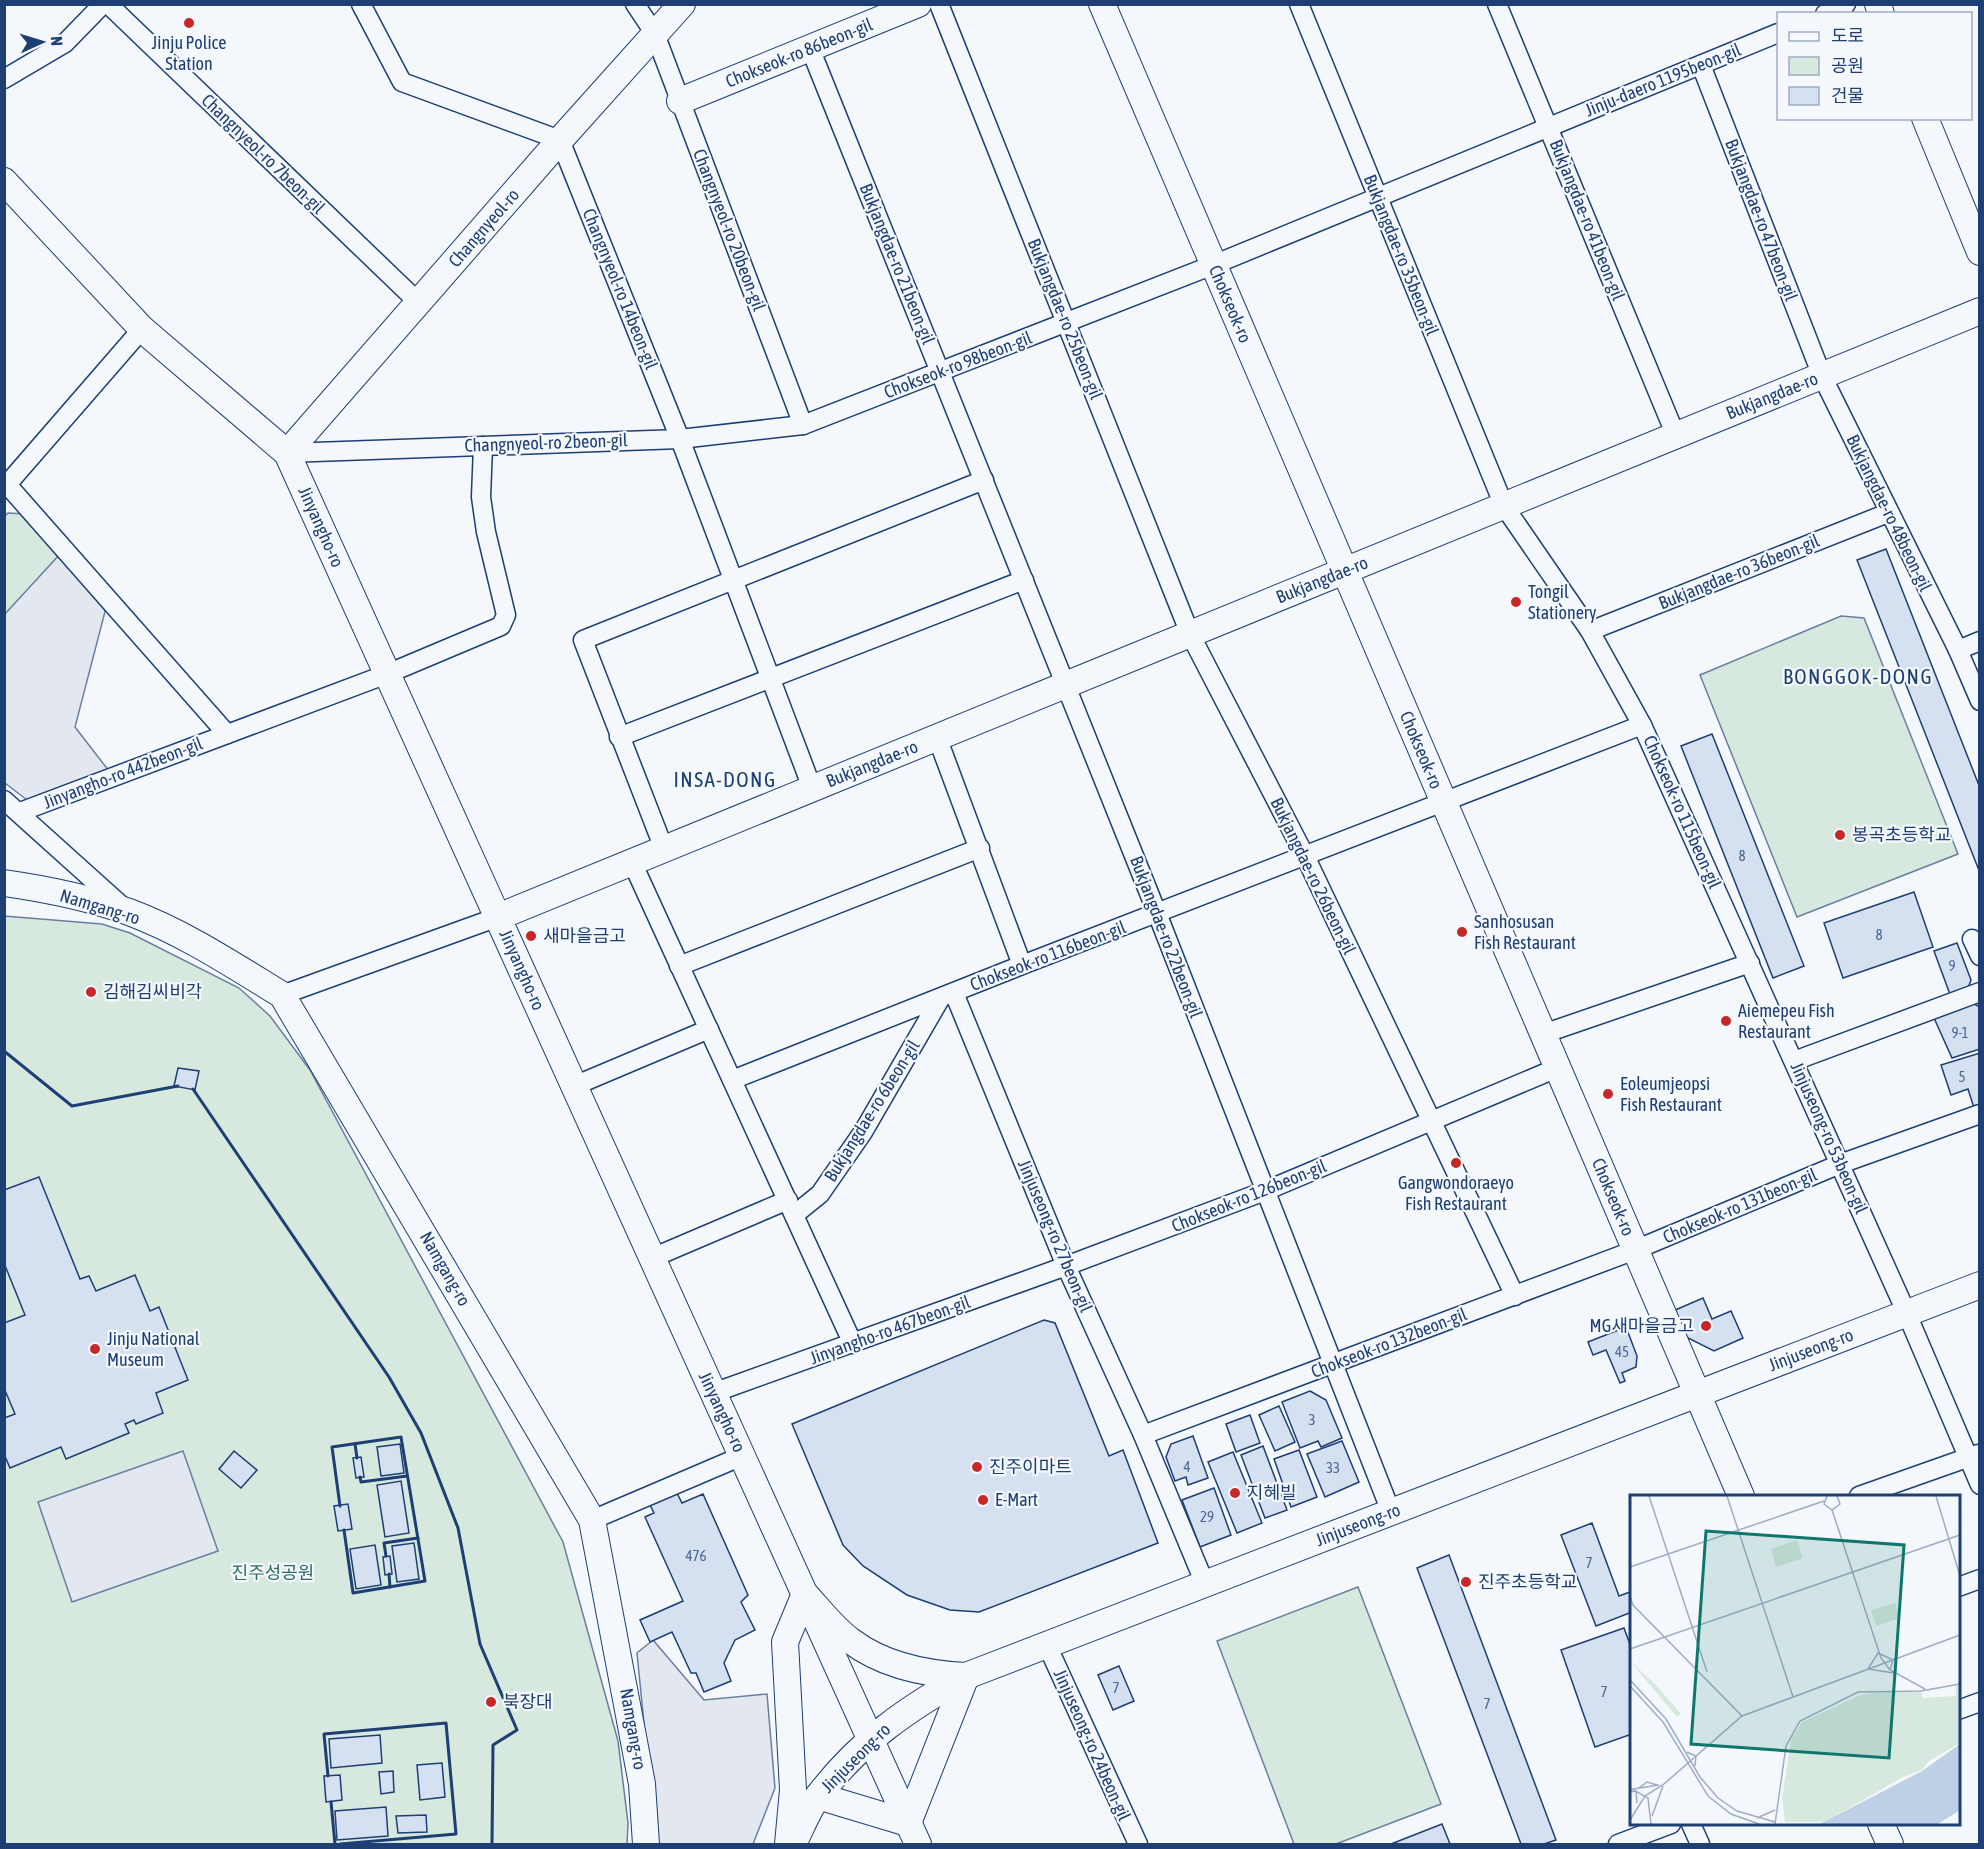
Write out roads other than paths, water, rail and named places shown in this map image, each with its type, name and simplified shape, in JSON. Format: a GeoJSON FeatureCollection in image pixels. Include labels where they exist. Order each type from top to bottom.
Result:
{"type":"FeatureCollection","features":[{"type":"Feature","properties":{"kind":"street"},"geometry":{"type":"LineString","coordinates":[[4,79],[65,43],[105,4]]}},
{"type":"Feature","properties":{"kind":"street","name":"Changnyeol-ro 7beon-gil"},"geometry":{"type":"LineString","coordinates":[[105,4],[419,303]]}},
{"type":"Feature","properties":{"kind":"street"},"geometry":{"type":"LineString","coordinates":[[361,4],[402,82],[560,140]]}},
{"type":"Feature","properties":{"kind":"street","name":"Changnyeol-ro 20beon-gil"},"geometry":{"type":"LineString","coordinates":[[635,4],[655,34],[803,425]]}},
{"type":"Feature","properties":{"kind":"street","name":"Changnyeol-ro"},"geometry":{"type":"LineString","coordinates":[[287,453],[682,4]]}},
{"type":"Feature","properties":{"kind":"street","name":"Chokseok-ro 86beon-gil"},"geometry":{"type":"LineString","coordinates":[[680,101],[918,4]]}},
{"type":"Feature","properties":{"kind":"street","name":"Bukjangdae-ro 25beon-gil"},"geometry":{"type":"LineString","coordinates":[[939,4],[1190,634]]}},
{"type":"Feature","properties":{"kind":"street","name":"Chokseok-ro"},"geometry":{"type":"LineString","coordinates":[[1102,4],[1740,1495]]}},
{"type":"Feature","properties":{"kind":"street","name":"Bukjangdae-ro 35beon-gil"},"geometry":{"type":"LineString","coordinates":[[1299,4],[1504,506]]}},
{"type":"Feature","properties":{"kind":"street","name":"Bukjangdae-ro 41beon-gil"},"geometry":{"type":"LineString","coordinates":[[1497,4],[1676,436]]}},
{"type":"Feature","properties":{"kind":"street"},"geometry":{"type":"LineString","coordinates":[[1829,12],[1846,4]]}},
{"type":"Feature","properties":{"kind":"street","name":"Jinju-daero 1195beon-gil"},"geometry":{"type":"LineString","coordinates":[[1377,198],[1777,34]]}},
{"type":"Feature","properties":{"kind":"street","name":"Bukjangdae-ro 21beon-gil"},"geometry":{"type":"LineString","coordinates":[[810,48],[1066,685]]}},
{"type":"Feature","properties":{"kind":"street","name":"Bukjangdae-ro 47beon-gil"},"geometry":{"type":"LineString","coordinates":[[1701,65],[1822,376]]}},
{"type":"Feature","properties":{"kind":"street"},"geometry":{"type":"LineString","coordinates":[[1925,120],[1980,252]]}},
{"type":"Feature","properties":{"kind":"street","name":"Changnyeol-ro 14beon-gil"},"geometry":{"type":"LineString","coordinates":[[560,140],[680,439],[812,788]]}},
{"type":"Feature","properties":{"kind":"street","name":"Jinyangho-ro"},"geometry":{"type":"LineString","coordinates":[[4,181],[142,329],[287,453],[913,1834]]}},
{"type":"Feature","properties":{"kind":"street","name":"Chokseok-ro 98beon-gil"},"geometry":{"type":"LineString","coordinates":[[803,425],[1213,265],[1377,198]]}},
{"type":"Feature","properties":{"kind":"street","name":"Bukjangdae-ro"},"geometry":{"type":"LineString","coordinates":[[498,917],[1980,311]]}},
{"type":"Feature","properties":{"kind":"street"},"geometry":{"type":"LineString","coordinates":[[6,484],[142,329]]}},
{"type":"Feature","properties":{"kind":"street","name":"Bukjangdae-ro 48beon-gil"},"geometry":{"type":"LineString","coordinates":[[1822,376],[1958,650],[1980,701]]}},
{"type":"Feature","properties":{"kind":"street","name":"Changnyeol-ro 2beon-gil"},"geometry":{"type":"LineString","coordinates":[[287,453],[680,439],[803,425]]}},
{"type":"Feature","properties":{"kind":"street","name":"Jinyangho-ro 442beon-gil"},"geometry":{"type":"LineString","coordinates":[[20,812],[387,674],[501,626],[506,615],[486,532],[481,497],[483,446]]}},
{"type":"Feature","properties":{"kind":"street"},"geometry":{"type":"LineString","coordinates":[[664,849],[582,640],[984,480]]}},
{"type":"Feature","properties":{"kind":"street","name":"Jinyangho-ro 442beon-gil"},"geometry":{"type":"LineString","coordinates":[[6,484],[104,592],[227,734]]}},
{"type":"Feature","properties":{"kind":"street"},"geometry":{"type":"LineString","coordinates":[[1504,506],[1590,631],[1642,724]]}},
{"type":"Feature","properties":{"kind":"street","name":"Bukjangdae-ro 36beon-gil"},"geometry":{"type":"LineString","coordinates":[[1590,631],[1888,513]]}},
{"type":"Feature","properties":{"kind":"street"},"geometry":{"type":"LineString","coordinates":[[619,737],[1024,580]]}},
{"type":"Feature","properties":{"kind":"street","name":"Bukjangdae-ro 26beon-gil"},"geometry":{"type":"LineString","coordinates":[[1190,634],[1305,856],[1430,1122]]}},
{"type":"Feature","properties":{"kind":"street"},"geometry":{"type":"LineString","coordinates":[[1958,650],[1980,641]]}},
{"type":"Feature","properties":{"kind":"street","name":"Bukjangdae-ro 22beon-gil"},"geometry":{"type":"LineString","coordinates":[[1066,685],[1264,1191],[1335,1363],[1391,1512]]}},
{"type":"Feature","properties":{"kind":"street","name":"Chokseok-ro 115beon-gil"},"geometry":{"type":"LineString","coordinates":[[1444,803],[1642,724],[1750,963]]}},
{"type":"Feature","properties":{"kind":"street"},"geometry":{"type":"LineString","coordinates":[[937,737],[1022,965]]}},
{"type":"Feature","properties":{"kind":"street"},"geometry":{"type":"LineString","coordinates":[[4,800],[129,912]]}},
{"type":"Feature","properties":{"kind":"street","name":"Chokseok-ro 116beon-gil"},"geometry":{"type":"LineString","coordinates":[[947,996],[1444,803]]}},
{"type":"Feature","properties":{"kind":"street"},"geometry":{"type":"LineString","coordinates":[[679,966],[980,848]]}},
{"type":"Feature","properties":{"kind":"street"},"geometry":{"type":"LineString","coordinates":[[632,862],[853,1344]]}},
{"type":"Feature","properties":{"kind":"street","name":"Namgang-ro"},"geometry":{"type":"LineString","coordinates":[[4,883],[37,888],[129,912],[211,951],[282,995],[592,1520],[642,1784],[646,1845]]}},
{"type":"Feature","properties":{"kind":"street"},"geometry":{"type":"LineString","coordinates":[[282,995],[498,917]]}},
{"type":"Feature","properties":{"kind":"street"},"geometry":{"type":"LineString","coordinates":[[1972,939],[1980,956]]}},
{"type":"Feature","properties":{"kind":"street"},"geometry":{"type":"LineString","coordinates":[[1543,1034],[1750,963]]}},
{"type":"Feature","properties":{"kind":"street","name":"Jinjuseong-ro 53beon-gil"},"geometry":{"type":"LineString","coordinates":[[1750,963],[1907,1314],[1974,1455],[1980,1485]]}},
{"type":"Feature","properties":{"kind":"street"},"geometry":{"type":"LineString","coordinates":[[1794,1061],[1980,992]]}},
{"type":"Feature","properties":{"kind":"street"},"geometry":{"type":"LineString","coordinates":[[732,1080],[947,996]]}},
{"type":"Feature","properties":{"kind":"street","name":"Bukjangdae-ro 6beon-gil"},"geometry":{"type":"LineString","coordinates":[[652,1258],[791,1208],[820,1194],[863,1132],[947,996]]}},
{"type":"Feature","properties":{"kind":"street","name":"Jinjuseong-ro 27beon-gil"},"geometry":{"type":"LineString","coordinates":[[947,996],[1143,1435],[1205,1584]]}},
{"type":"Feature","properties":{"kind":"street"},"geometry":{"type":"LineString","coordinates":[[574,1086],[709,1029]]}},
{"type":"Feature","properties":{"kind":"street","name":"Chokseok-ro 126beon-gil"},"geometry":{"type":"LineString","coordinates":[[1066,1266],[1264,1191],[1557,1068]]}},
{"type":"Feature","properties":{"kind":"street","name":"Chokseok-ro 131beon-gil"},"geometry":{"type":"LineString","coordinates":[[1635,1250],[1840,1164],[1980,1114]]}},
{"type":"Feature","properties":{"kind":"street"},"geometry":{"type":"LineString","coordinates":[[1430,1122],[1515,1296]]}},
{"type":"Feature","properties":{"kind":"street","name":"Chokseok-ro 132beon-gil"},"geometry":{"type":"LineString","coordinates":[[1143,1435],[1635,1250]]}},
{"type":"Feature","properties":{"kind":"street","name":"Jinyangho-ro 467beon-gil"},"geometry":{"type":"LineString","coordinates":[[713,1393],[1066,1266]]}},
{"type":"Feature","properties":{"kind":"street","name":"Jinjuseong-ro"},"geometry":{"type":"LineString","coordinates":[[790,1845],[818,1796],[870,1739],[915,1704],[966,1676],[1980,1285]]}},
{"type":"Feature","properties":{"kind":"street"},"geometry":{"type":"LineString","coordinates":[[1864,1495],[1974,1455]]}},
{"type":"Feature","properties":{"kind":"street"},"geometry":{"type":"LineString","coordinates":[[592,1520],[742,1456]]}},
{"type":"Feature","properties":{"kind":"street"},"geometry":{"type":"LineString","coordinates":[[1960,1587],[1980,1580]]}},
{"type":"Feature","properties":{"kind":"street"},"geometry":{"type":"LineString","coordinates":[[790,1845],[793,1790],[785,1642],[805,1594],[850,1641],[883,1659],[928,1674],[966,1676],[913,1834],[818,1796]]}},
{"type":"Feature","properties":{"kind":"street","name":"Jinjuseong-ro 24beon-gil"},"geometry":{"type":"LineString","coordinates":[[1047,1645],[1138,1845]]}},
{"type":"Feature","properties":{"kind":"street"},"geometry":{"type":"LineString","coordinates":[[1960,1710],[1978,1705]]}},
{"type":"Feature","properties":{"kind":"street"},"geometry":{"type":"LineString","coordinates":[[1618,1845],[1668,1825]]}},
{"type":"Feature","properties":{"kind":"street"},"geometry":{"type":"LineString","coordinates":[[1692,1825],[1700,1845]]}},
{"type":"Feature","properties":{"kind":"street"},"geometry":{"type":"LineString","coordinates":[[1881,1825],[1890,1845]]}},
{"type":"Feature","properties":{"kind":"place","name":"Jinju Police Station"},"geometry":{"type":"Point","coordinates":[189,23]}},
{"type":"Feature","properties":{"kind":"place","name":"Tongil Stationery"},"geometry":{"type":"Point","coordinates":[1516,602]}},
{"type":"Feature","properties":{"kind":"place","name":"봉곡초등학교"},"geometry":{"type":"Point","coordinates":[1840,835]}},
{"type":"Feature","properties":{"kind":"place","name":"Sanhosusan Fish Restaurant"},"geometry":{"type":"Point","coordinates":[1462,932]}},
{"type":"Feature","properties":{"kind":"place","name":"새마을금고"},"geometry":{"type":"Point","coordinates":[531,936]}},
{"type":"Feature","properties":{"kind":"place","name":"김해김씨비각"},"geometry":{"type":"Point","coordinates":[91,992]}},
{"type":"Feature","properties":{"kind":"place","name":"Aiemepeu Fish Restaurant"},"geometry":{"type":"Point","coordinates":[1726,1021]}},
{"type":"Feature","properties":{"kind":"place","name":"Eoleumjeopsi Fish Restaurant"},"geometry":{"type":"Point","coordinates":[1608,1094]}},
{"type":"Feature","properties":{"kind":"place","name":"Gangwondoraeyo Fish Restaurant"},"geometry":{"type":"Point","coordinates":[1456,1163]}},
{"type":"Feature","properties":{"kind":"place","name":"MG새마을금고"},"geometry":{"type":"Point","coordinates":[1706,1326]}},
{"type":"Feature","properties":{"kind":"place","name":"Jinju National Museum"},"geometry":{"type":"Point","coordinates":[95,1349]}},
{"type":"Feature","properties":{"kind":"place","name":"진주이마트"},"geometry":{"type":"Point","coordinates":[977,1467]}},
{"type":"Feature","properties":{"kind":"place","name":"지혜빌"},"geometry":{"type":"Point","coordinates":[1235,1493]}},
{"type":"Feature","properties":{"kind":"place","name":"E-Mart"},"geometry":{"type":"Point","coordinates":[983,1500]}},
{"type":"Feature","properties":{"kind":"place","name":"진주초등학교"},"geometry":{"type":"Point","coordinates":[1466,1582]}},
{"type":"Feature","properties":{"kind":"place","name":"북장대"},"geometry":{"type":"Point","coordinates":[491,1702]}},
{"type":"Feature","properties":{"kind":"district","name":"BONGGOK-DONG"},"geometry":{"type":"Point","coordinates":[1858,677]}},
{"type":"Feature","properties":{"kind":"district","name":"INSA-DONG"},"geometry":{"type":"Point","coordinates":[725,780]}},
{"type":"Feature","properties":{"kind":"park label","name":"진주성공원"},"geometry":{"type":"Point","coordinates":[273,1573]}}]}
